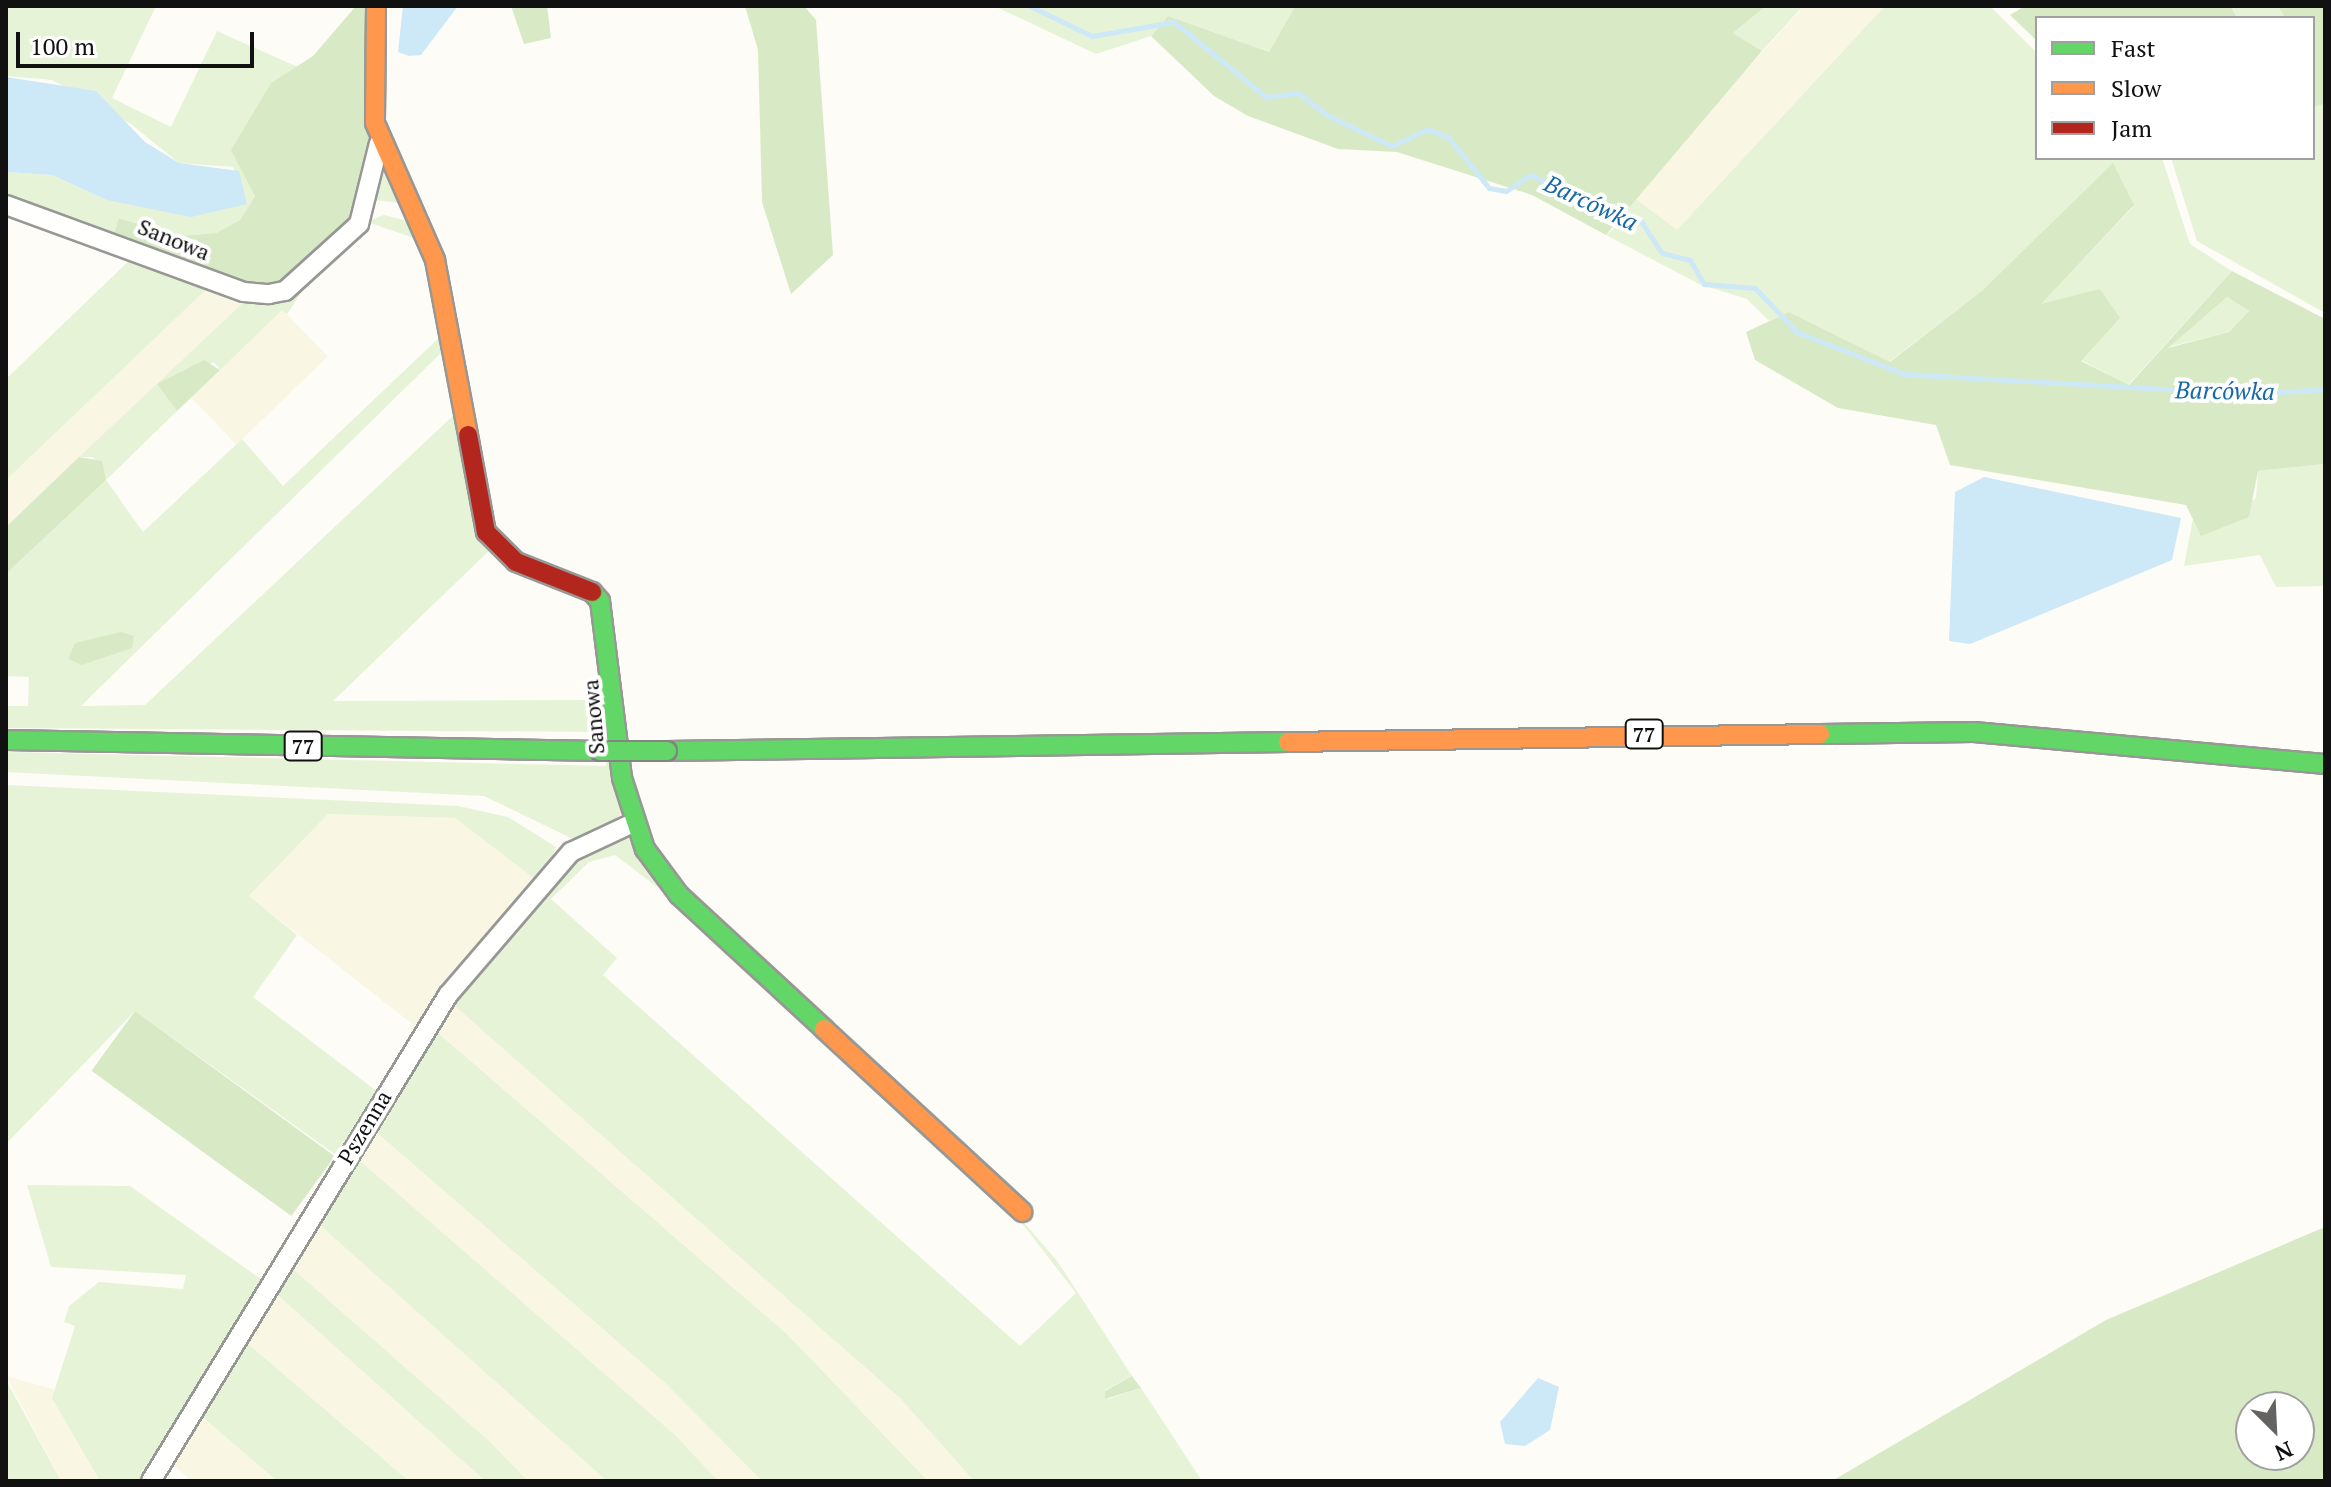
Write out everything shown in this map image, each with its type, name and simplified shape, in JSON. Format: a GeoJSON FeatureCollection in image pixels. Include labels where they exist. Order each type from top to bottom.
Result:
{"type":"FeatureCollection","features":[{"type":"Feature","properties":{"kind":"main road","name":"Sanowa"},"geometry":{"type":"LineString","coordinates":[[376,6],[371,100],[379,143],[435,260],[486,532],[516,562],[585,584],[602,606],[633,823],[679,895],[1022,1212]]}},
{"type":"Feature","properties":{"kind":"main road","name":"77"},"geometry":{"type":"LineString","coordinates":[[6,740],[667,751],[1974,732],[2325,764]]}},
{"type":"Feature","properties":{"kind":"street","name":"Sanowa"},"geometry":{"type":"LineString","coordinates":[[6,205],[244,292],[269,294],[285,291],[359,224],[379,143]]}},
{"type":"Feature","properties":{"kind":"street","name":"Pszenna"},"geometry":{"type":"LineString","coordinates":[[151,1481],[448,995],[571,852],[633,823]]}},
{"type":"Feature","properties":{"kind":"shaded area"},"geometry":{"type":"Polygon","coordinates":[[[1804,6],[1885,6],[1677,231],[1649,215],[1632,196],[1804,6]]]}},
{"type":"Feature","properties":{"kind":"shaded area"},"geometry":{"type":"Polygon","coordinates":[[[212,284],[247,299],[6,527],[6,480],[212,284]]]}},
{"type":"Feature","properties":{"kind":"shaded area"},"geometry":{"type":"Polygon","coordinates":[[[282,309],[328,356],[236,445],[191,397],[282,309]]]}},
{"type":"Feature","properties":{"kind":"shaded area"},"geometry":{"type":"Polygon","coordinates":[[[328,814],[455,818],[540,882],[470,956],[416,1027],[249,896],[328,814]]]}},
{"type":"Feature","properties":{"kind":"shaded area"},"geometry":{"type":"Polygon","coordinates":[[[449,1001],[901,1399],[974,1481],[928,1481],[788,1335],[430,1026],[449,1001]]]}},
{"type":"Feature","properties":{"kind":"shaded area"},"geometry":{"type":"Polygon","coordinates":[[[368,1125],[665,1383],[762,1481],[718,1481],[351,1153],[368,1125]]]}},
{"type":"Feature","properties":{"kind":"shaded area"},"geometry":{"type":"Polygon","coordinates":[[[312,1218],[607,1481],[528,1481],[286,1263],[312,1218]]]}},
{"type":"Feature","properties":{"kind":"shaded area"},"geometry":{"type":"Polygon","coordinates":[[[271,1289],[485,1481],[409,1481],[241,1338],[271,1289]]]}},
{"type":"Feature","properties":{"kind":"shaded area"},"geometry":{"type":"Polygon","coordinates":[[[6,1376],[56,1390],[100,1481],[61,1481],[6,1376]]]}},
{"type":"Feature","properties":{"kind":"shaded area"},"geometry":{"type":"Polygon","coordinates":[[[198,1413],[277,1481],[192,1481],[171,1463],[198,1413]]]}},
{"type":"Feature","properties":{"kind":"green space"},"geometry":{"type":"Polygon","coordinates":[[[6,6],[156,6],[112,98],[171,127],[217,31],[300,68],[271,83],[248,174],[255,196],[240,220],[216,233],[180,236],[120,218],[113,237],[6,200],[6,172],[52,175],[107,200],[247,204],[233,167],[179,163],[131,124],[52,80],[6,76],[6,6]]]}},
{"type":"Feature","properties":{"kind":"green space"},"geometry":{"type":"Polygon","coordinates":[[[356,6],[372,6],[371,137],[355,220],[288,284],[250,289],[113,237],[119,218],[180,236],[216,233],[240,220],[255,196],[231,150],[271,83],[313,56],[356,6]]]}},
{"type":"Feature","properties":{"kind":"green space"},"geometry":{"type":"Polygon","coordinates":[[[511,6],[547,6],[551,38],[524,44],[511,6]]]}},
{"type":"Feature","properties":{"kind":"green space"},"geometry":{"type":"Polygon","coordinates":[[[745,6],[804,6],[816,20],[833,255],[791,294],[762,202],[758,50],[745,6]]]}},
{"type":"Feature","properties":{"kind":"green space"},"geometry":{"type":"Polygon","coordinates":[[[994,6],[1295,6],[1269,52],[1168,16],[1151,36],[1096,54],[994,6]]]}},
{"type":"Feature","properties":{"kind":"green space"},"geometry":{"type":"Polygon","coordinates":[[[1295,6],[1766,6],[1733,33],[1762,51],[1606,235],[1532,195],[1397,152],[1338,149],[1248,116],[1214,96],[1151,36],[1168,16],[1269,52],[1295,6]]]}},
{"type":"Feature","properties":{"kind":"green space"},"geometry":{"type":"Polygon","coordinates":[[[1766,6],[1803,6],[1762,51],[1733,33],[1766,6]]]}},
{"type":"Feature","properties":{"kind":"green space"},"geometry":{"type":"Polygon","coordinates":[[[1885,6],[1990,6],[2035,51],[2035,160],[2163,160],[2190,244],[2232,271],[2128,385],[2081,360],[2039,305],[2134,206],[1984,289],[1889,362],[1789,312],[1769,321],[1747,299],[1699,284],[1606,235],[1625,220],[1632,196],[1677,230],[1885,6]]]}},
{"type":"Feature","properties":{"kind":"green space"},"geometry":{"type":"Polygon","coordinates":[[[2025,6],[2231,6],[2236,16],[2035,16],[2035,39],[2010,15],[2025,6]]]}},
{"type":"Feature","properties":{"kind":"green space"},"geometry":{"type":"Polygon","coordinates":[[[2231,6],[2278,6],[2284,16],[2236,16],[2231,6]]]}},
{"type":"Feature","properties":{"kind":"green space"},"geometry":{"type":"Polygon","coordinates":[[[2278,6],[2325,6],[2325,104],[2315,106],[2315,16],[2284,16],[2278,6]]]}},
{"type":"Feature","properties":{"kind":"green space"},"geometry":{"type":"Polygon","coordinates":[[[2325,104],[2325,313],[2197,241],[2172,160],[2315,160],[2315,106],[2325,104]]]}},
{"type":"Feature","properties":{"kind":"green space"},"geometry":{"type":"Polygon","coordinates":[[[376,154],[402,203],[373,200],[376,154]]]}},
{"type":"Feature","properties":{"kind":"green space"},"geometry":{"type":"Polygon","coordinates":[[[2113,163],[2134,205],[2041,304],[2100,289],[2120,318],[2081,361],[2129,385],[2232,271],[2325,319],[2325,464],[2258,471],[2249,517],[2201,536],[2186,505],[1950,465],[1936,425],[1838,408],[1755,360],[1746,332],[1789,312],[1890,362],[1984,289],[2113,163]],[[2227,297],[2168,348],[2229,332],[2249,311],[2227,297]]]}},
{"type":"Feature","properties":{"kind":"green space"},"geometry":{"type":"Polygon","coordinates":[[[384,215],[404,220],[417,239],[367,222],[384,215]]]}},
{"type":"Feature","properties":{"kind":"green space"},"geometry":{"type":"Polygon","coordinates":[[[136,254],[212,284],[6,480],[6,379],[136,254]]]}},
{"type":"Feature","properties":{"kind":"green space"},"geometry":{"type":"Polygon","coordinates":[[[310,280],[287,314],[282,310],[220,370],[214,362],[158,385],[177,411],[106,480],[93,457],[79,457],[247,299],[310,280]]]}},
{"type":"Feature","properties":{"kind":"green space"},"geometry":{"type":"Polygon","coordinates":[[[2227,297],[2249,311],[2229,332],[2168,347],[2227,297]]]}},
{"type":"Feature","properties":{"kind":"green space"},"geometry":{"type":"Polygon","coordinates":[[[444,333],[446,348],[81,706],[145,705],[457,412],[492,548],[333,701],[585,700],[598,690],[622,812],[614,822],[575,840],[484,796],[6,772],[6,752],[606,766],[603,732],[6,728],[6,706],[28,706],[29,677],[6,676],[6,574],[106,480],[143,532],[242,439],[283,486],[444,333]]]}},
{"type":"Feature","properties":{"kind":"green space"},"geometry":{"type":"Polygon","coordinates":[[[204,360],[220,370],[177,411],[157,384],[204,360]]]}},
{"type":"Feature","properties":{"kind":"green space"},"geometry":{"type":"Polygon","coordinates":[[[79,457],[102,461],[106,480],[6,574],[6,527],[79,457]]]}},
{"type":"Feature","properties":{"kind":"green space"},"geometry":{"type":"Polygon","coordinates":[[[2325,464],[2325,586],[2276,587],[2260,555],[2184,566],[2193,518],[2202,536],[2256,498],[2258,471],[2325,464]]]}},
{"type":"Feature","properties":{"kind":"green space"},"geometry":{"type":"Polygon","coordinates":[[[121,632],[134,636],[132,648],[82,665],[68,659],[75,643],[121,632]]]}},
{"type":"Feature","properties":{"kind":"green space"},"geometry":{"type":"Polygon","coordinates":[[[6,785],[458,806],[508,817],[556,847],[540,883],[418,1028],[470,956],[539,882],[455,818],[328,814],[249,896],[297,935],[253,997],[378,1092],[146,1481],[100,1481],[52,1398],[75,1326],[64,1322],[69,1306],[99,1282],[183,1289],[186,1275],[51,1267],[27,1185],[130,1186],[262,1280],[336,1155],[135,1011],[6,1144],[6,785]]]}},
{"type":"Feature","properties":{"kind":"green space"},"geometry":{"type":"Polygon","coordinates":[[[626,835],[661,890],[615,855],[589,862],[551,899],[617,958],[603,975],[1020,1346],[1076,1293],[1000,1195],[1058,1262],[1132,1376],[1105,1390],[1108,1399],[1141,1388],[1202,1481],[974,1481],[901,1399],[449,1001],[577,858],[626,835]]]}},
{"type":"Feature","properties":{"kind":"green space"},"geometry":{"type":"Polygon","coordinates":[[[135,1011],[335,1156],[291,1216],[92,1071],[135,1011]]]}},
{"type":"Feature","properties":{"kind":"green space"},"geometry":{"type":"Polygon","coordinates":[[[430,1026],[788,1335],[928,1481],[762,1481],[665,1383],[368,1125],[430,1026]]]}},
{"type":"Feature","properties":{"kind":"green space"},"geometry":{"type":"Polygon","coordinates":[[[351,1153],[675,1435],[718,1481],[607,1481],[312,1218],[351,1153]]]}},
{"type":"Feature","properties":{"kind":"green space"},"geometry":{"type":"Polygon","coordinates":[[[2325,1227],[2325,1481],[1832,1481],[2106,1320],[2325,1227]]]}},
{"type":"Feature","properties":{"kind":"green space"},"geometry":{"type":"Polygon","coordinates":[[[286,1263],[489,1441],[528,1481],[485,1481],[271,1289],[286,1263]]]}},
{"type":"Feature","properties":{"kind":"green space"},"geometry":{"type":"Polygon","coordinates":[[[241,1338],[409,1481],[277,1481],[198,1413],[241,1338]]]}},
{"type":"Feature","properties":{"kind":"green space"},"geometry":{"type":"Polygon","coordinates":[[[1132,1376],[1141,1388],[1105,1399],[1105,1391],[1132,1376]]]}},
{"type":"Feature","properties":{"kind":"green space"},"geometry":{"type":"Polygon","coordinates":[[[6,1380],[61,1481],[6,1481],[6,1380]]]}},
{"type":"Feature","properties":{"kind":"water"},"geometry":{"type":"Polygon","coordinates":[[[403,6],[458,6],[421,55],[409,56],[398,52],[403,6]]]}},
{"type":"Feature","properties":{"kind":"water"},"geometry":{"type":"Polygon","coordinates":[[[6,77],[96,91],[145,142],[179,163],[239,171],[247,204],[191,217],[107,200],[52,175],[6,172],[6,77]]]}},
{"type":"Feature","properties":{"kind":"water"},"geometry":{"type":"Polygon","coordinates":[[[1984,477],[2181,518],[2172,560],[1970,644],[1949,641],[1955,492],[1984,477]]]}},
{"type":"Feature","properties":{"kind":"water"},"geometry":{"type":"Polygon","coordinates":[[[1538,1378],[1559,1387],[1550,1430],[1525,1446],[1505,1444],[1500,1422],[1538,1378]]]}},
{"type":"Feature","properties":{"kind":"waterway","name":"Barcówka"},"geometry":{"type":"LineString","coordinates":[[1030,6],[1092,36],[1174,22],[1266,97],[1298,93],[1329,116],[1392,146],[1428,129],[1448,137],[1489,188],[1506,191],[1530,175],[1641,221],[1662,253],[1690,260],[1704,284],[1755,288],[1797,332],[1904,374],[2249,394],[2325,389]]}},
{"type":"Feature","properties":{"kind":"traffic: fast"},"geometry":{"type":"LineString","coordinates":[[592,592],[600,601],[622,778],[645,849],[679,895],[824,1029]]}},
{"type":"Feature","properties":{"kind":"traffic: fast"},"geometry":{"type":"LineString","coordinates":[[1820,734],[1974,732],[2325,764]]}},
{"type":"Feature","properties":{"kind":"traffic: fast"},"geometry":{"type":"LineString","coordinates":[[6,740],[600,751]]}},
{"type":"Feature","properties":{"kind":"traffic: fast"},"geometry":{"type":"LineString","coordinates":[[667,751],[1288,742]]}},
{"type":"Feature","properties":{"kind":"traffic: fast"},"geometry":{"type":"LineString","coordinates":[[600,751],[667,751]]}},
{"type":"Feature","properties":{"kind":"traffic: slow"},"geometry":{"type":"LineString","coordinates":[[376,6],[375,123],[435,260],[468,435]]}},
{"type":"Feature","properties":{"kind":"traffic: slow"},"geometry":{"type":"LineString","coordinates":[[1288,742],[1820,734]]}},
{"type":"Feature","properties":{"kind":"traffic: slow"},"geometry":{"type":"LineString","coordinates":[[824,1029],[1022,1212]]}},
{"type":"Feature","properties":{"kind":"traffic: jam"},"geometry":{"type":"LineString","coordinates":[[468,435],[486,532],[516,562],[592,592]]}}]}
